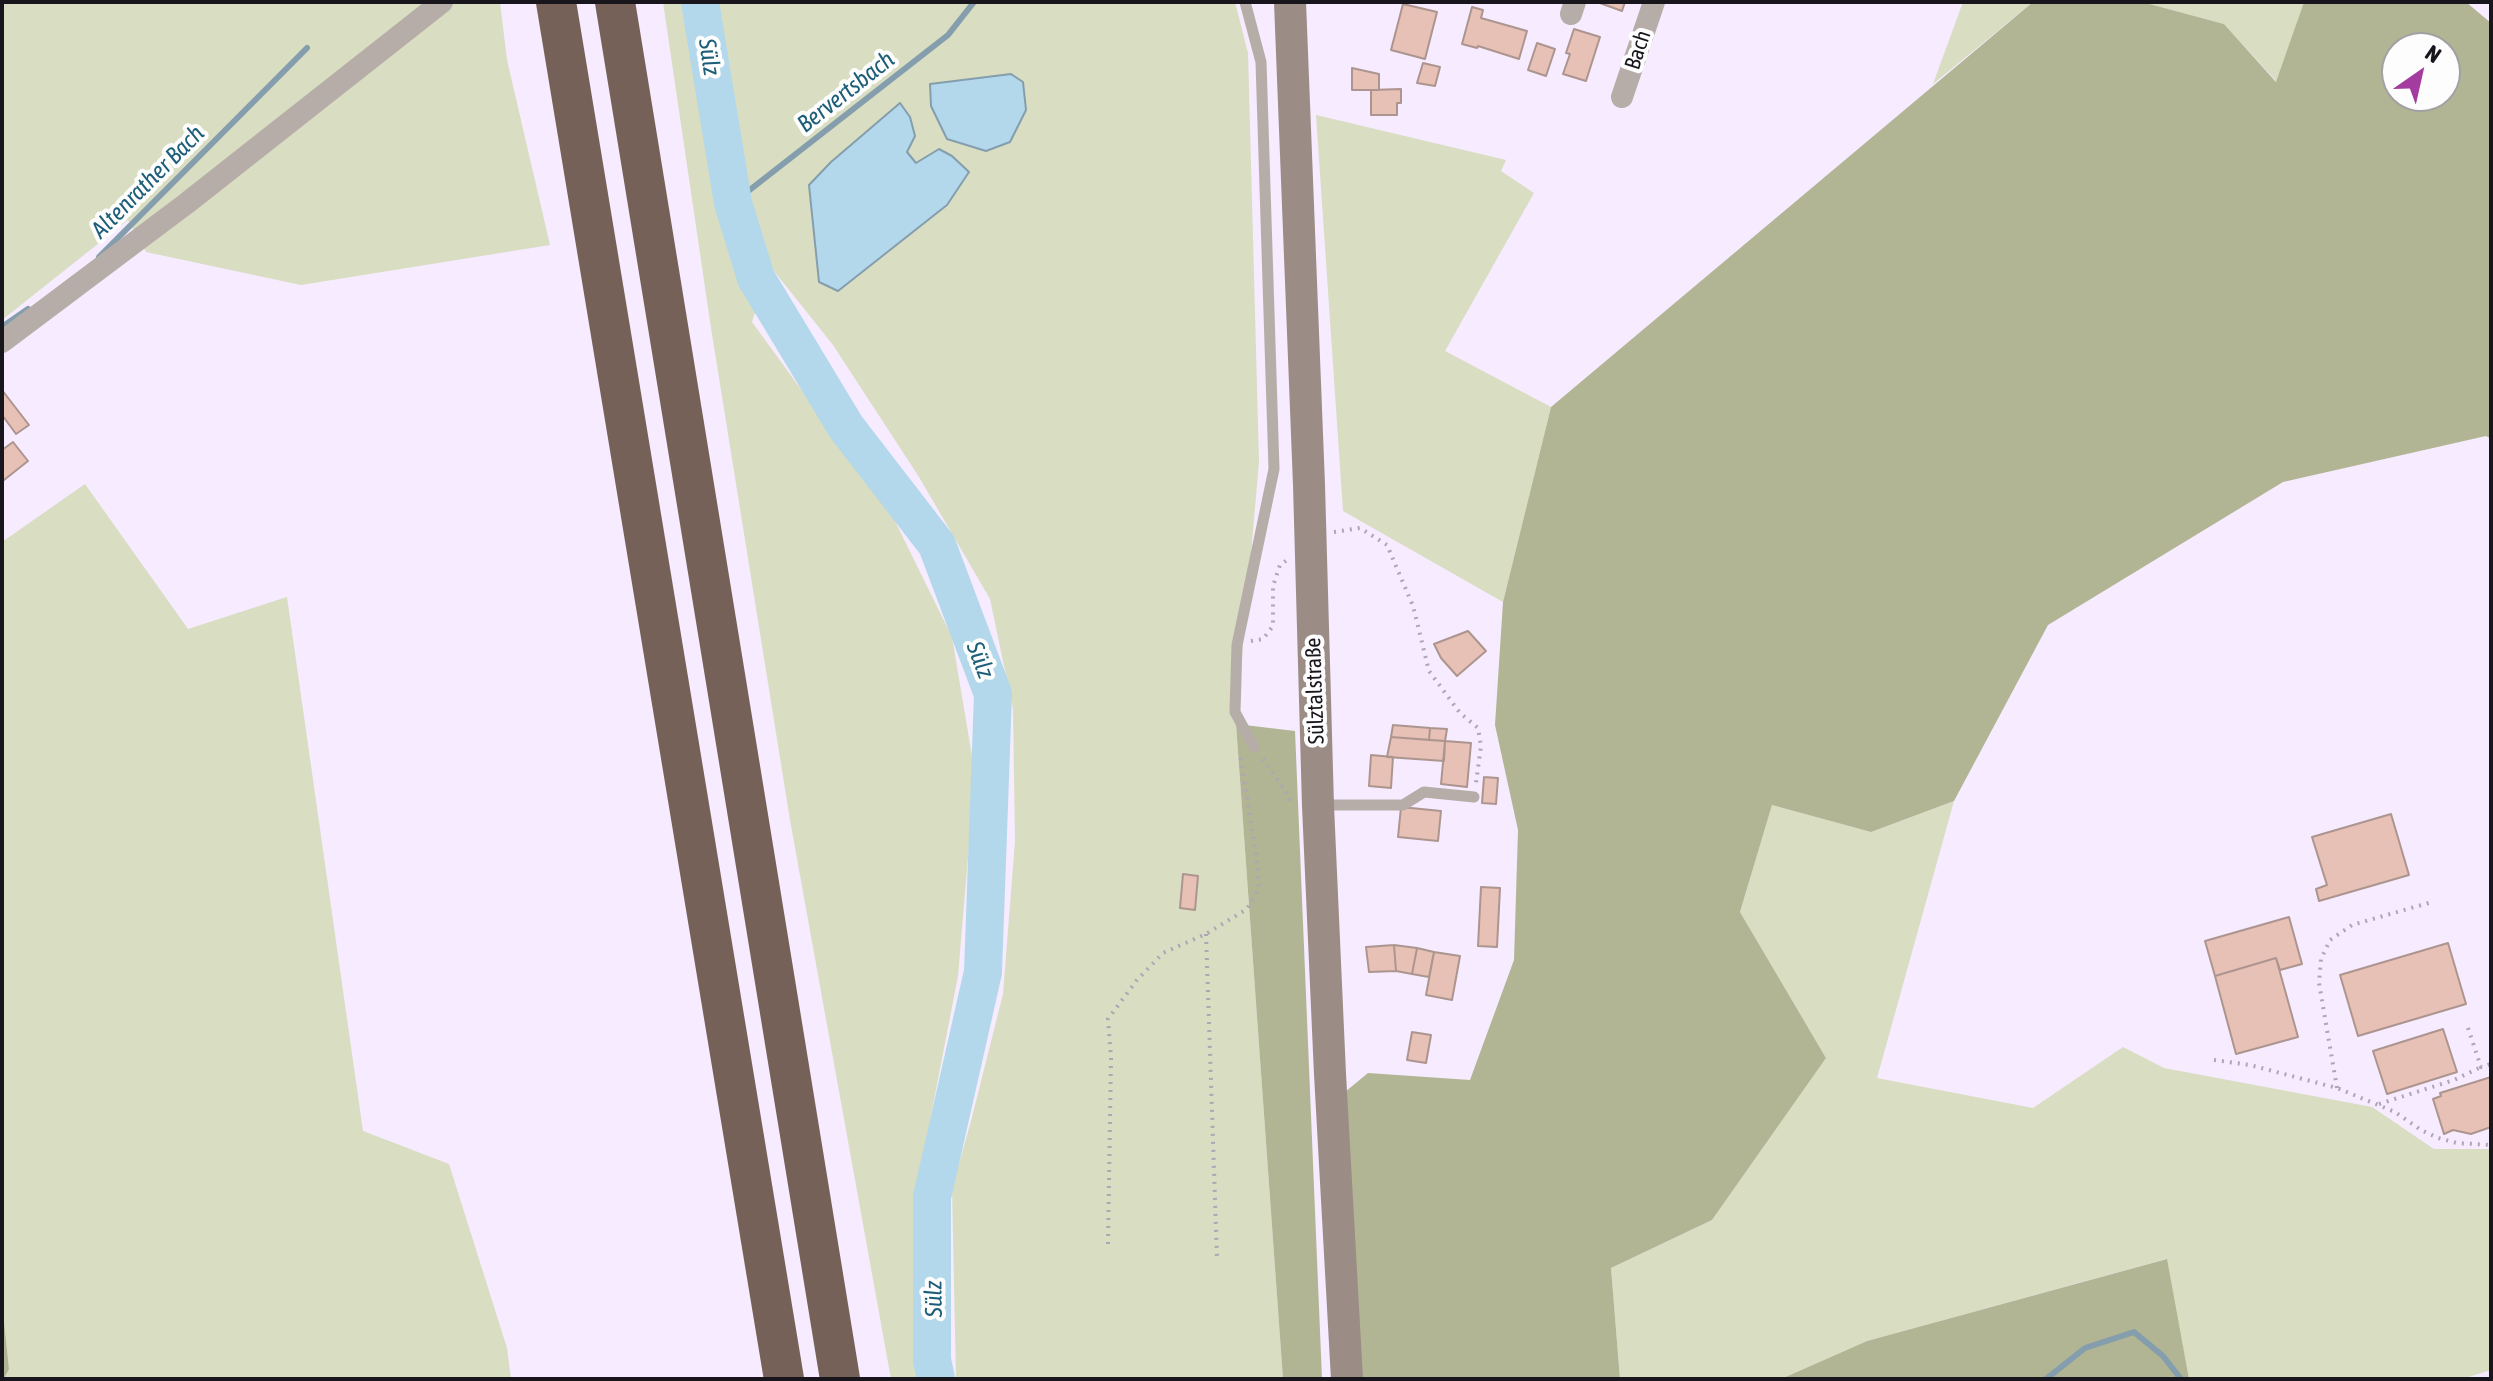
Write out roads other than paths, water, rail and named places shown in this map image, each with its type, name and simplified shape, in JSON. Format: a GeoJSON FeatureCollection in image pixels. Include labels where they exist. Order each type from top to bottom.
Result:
{"type":"FeatureCollection","features":[{"type":"Feature","properties":{"kind":"highway"},"geometry":{"type":"LineString","coordinates":[[556,2],[784,1379]]}},
{"type":"Feature","properties":{"kind":"highway"},"geometry":{"type":"LineString","coordinates":[[615,2],[840,1379]]}},
{"type":"Feature","properties":{"kind":"main road","name":"Sülztalstraße"},"geometry":{"type":"LineString","coordinates":[[1290,2],[1318,806],[1347,1379]]}},
{"type":"Feature","properties":{"kind":"street"},"geometry":{"type":"LineString","coordinates":[[2,342],[187,203],[442,2]]}},
{"type":"Feature","properties":{"kind":"street","name":"Bach"},"geometry":{"type":"LineString","coordinates":[[1622,97],[1654,2]]}},
{"type":"Feature","properties":{"kind":"lane"},"geometry":{"type":"LineString","coordinates":[[1245,2],[1261,62],[1274,469],[1237,645],[1235,712],[1254,747]]}},
{"type":"Feature","properties":{"kind":"lane"},"geometry":{"type":"LineString","coordinates":[[1318,806],[1403,805],[1424,792],[1474,797]]}},
{"type":"Feature","properties":{"kind":"water"},"geometry":{"type":"Polygon","coordinates":[[[1011,74],[1023,82],[1026,110],[1010,142],[986,151],[947,139],[931,106],[930,84],[1011,74]]]}},
{"type":"Feature","properties":{"kind":"water"},"geometry":{"type":"Polygon","coordinates":[[[900,103],[910,117],[915,136],[907,152],[916,163],[939,149],[969,172],[947,205],[838,291],[819,282],[809,185],[900,103]]]}},
{"type":"Feature","properties":{"kind":"waterway","name":"Sülz"},"geometry":{"type":"LineString","coordinates":[[700,2],[733,203],[756,278],[846,427],[937,545],[993,694],[983,972],[932,1197],[932,1360],[936,1379]]}},
{"type":"Feature","properties":{"kind":"waterway","name":"Bervertsbach"},"geometry":{"type":"LineString","coordinates":[[733,203],[948,35],[974,2]]}},
{"type":"Feature","properties":{"kind":"waterway","name":"Altenrather Bach"},"geometry":{"type":"LineString","coordinates":[[99,257],[307,48]]}},
{"type":"Feature","properties":{"kind":"waterway","name":"Altenrather Bach"},"geometry":{"type":"LineString","coordinates":[[2,327],[28,309]]}},
{"type":"Feature","properties":{"kind":"waterway"},"geometry":{"type":"LineString","coordinates":[[2046,1379],[2085,1348],[2134,1332],[2163,1356],[2181,1379]]}}]}
